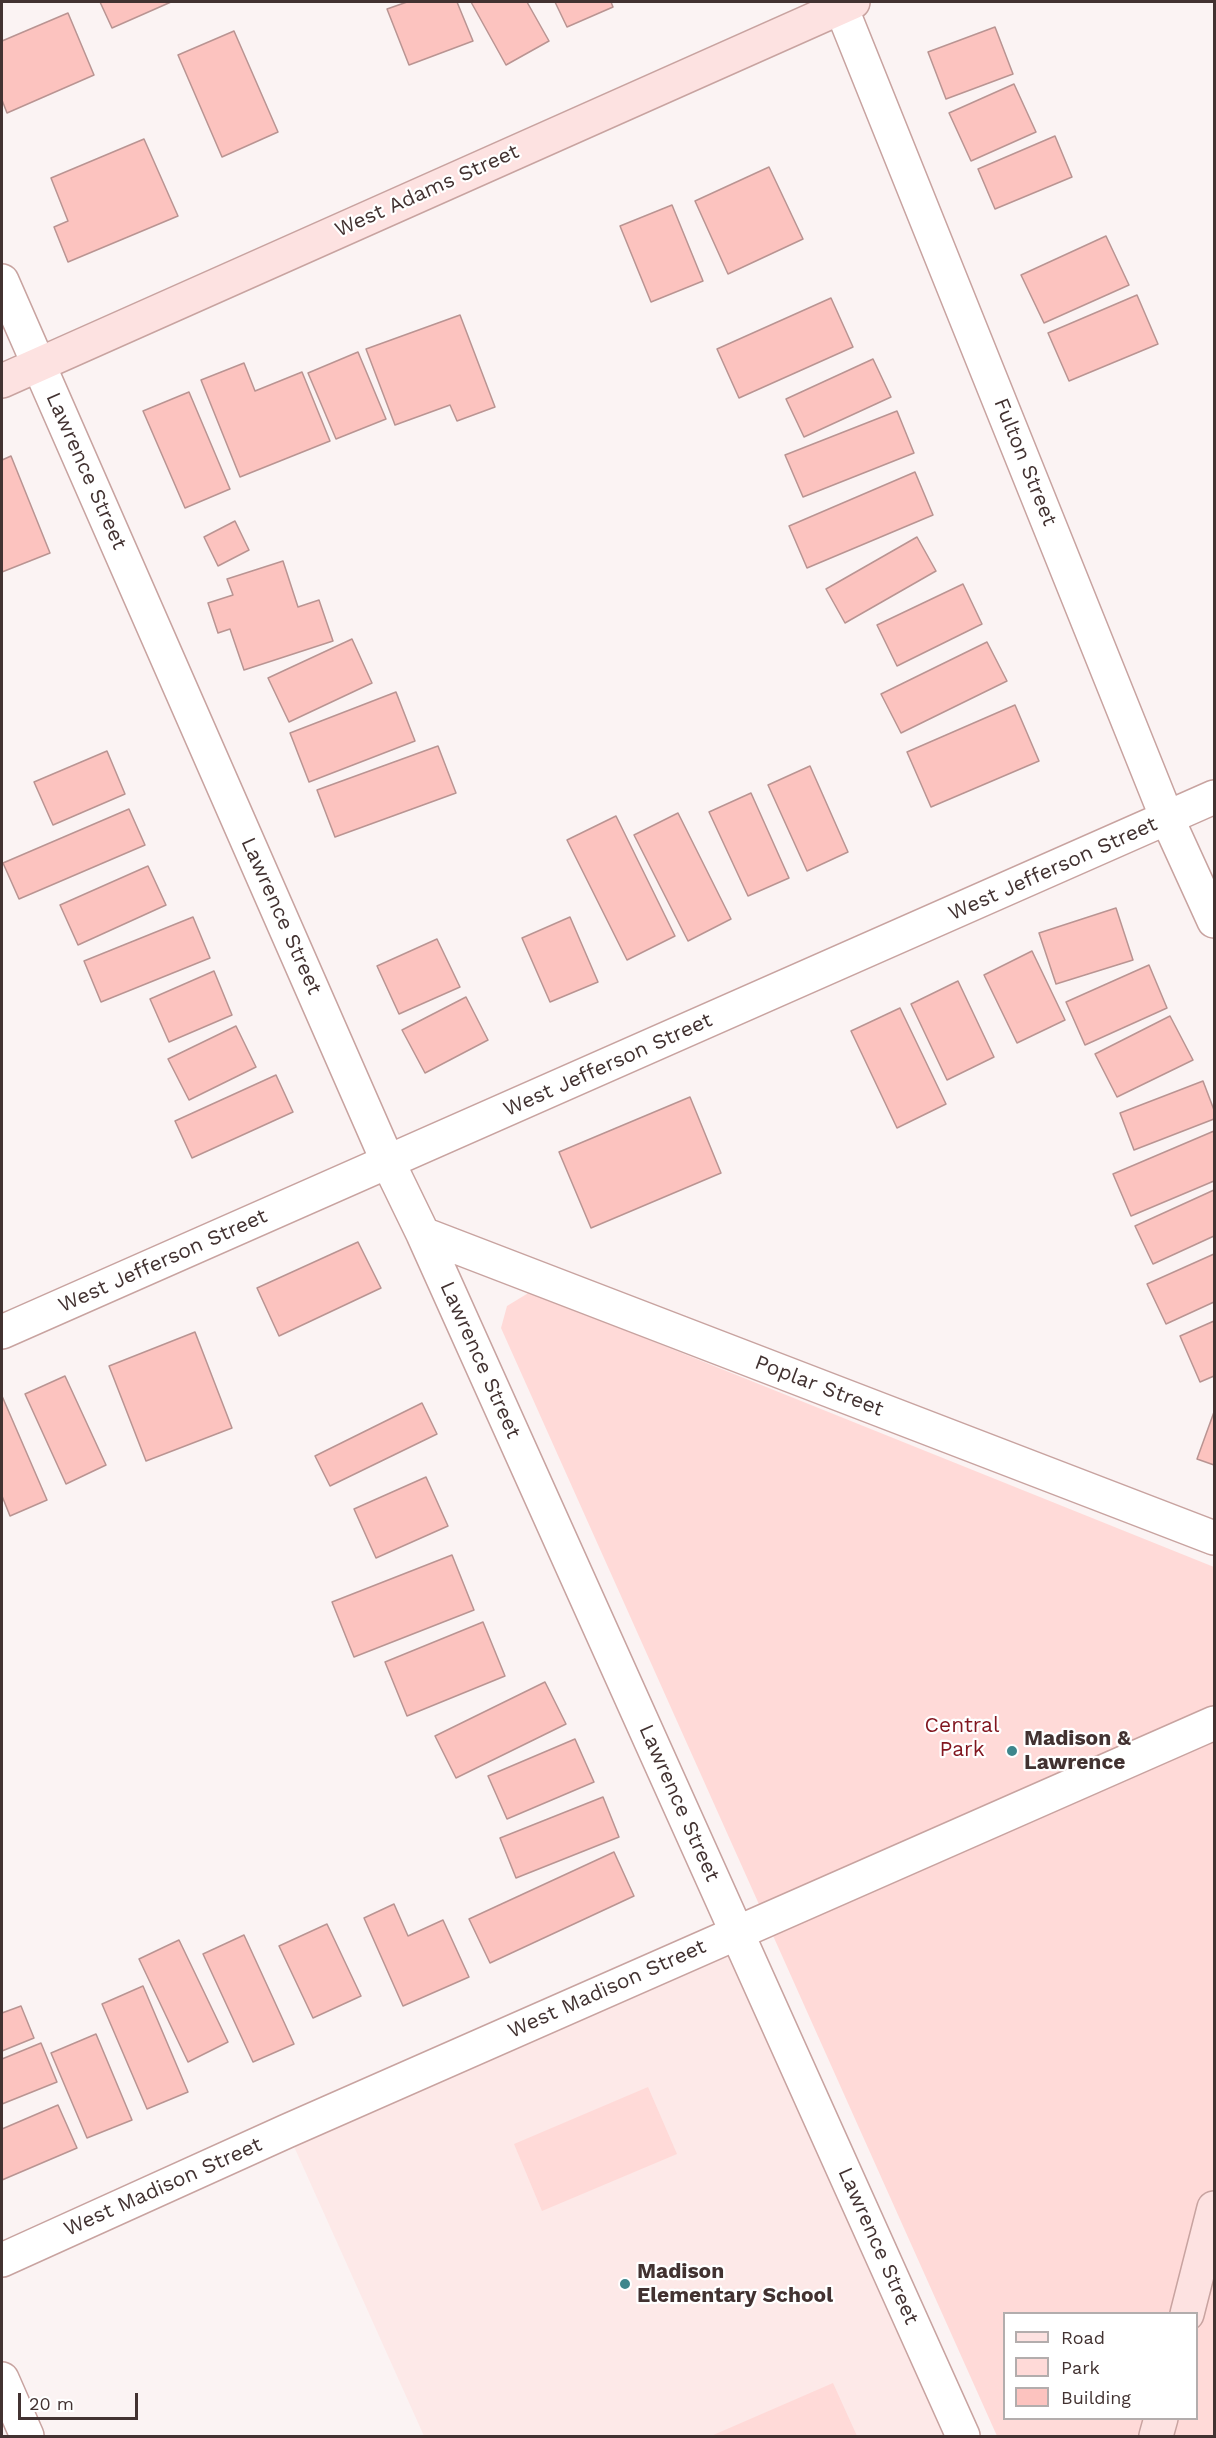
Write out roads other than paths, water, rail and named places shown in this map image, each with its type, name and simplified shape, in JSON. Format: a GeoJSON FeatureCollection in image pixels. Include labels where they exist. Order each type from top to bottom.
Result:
{"type":"FeatureCollection","features":[{"type":"Feature","properties":{"kind":"street","name":"West Adams Street"},"geometry":{"type":"LineString","coordinates":[[2,381],[845,3]]}},
{"type":"Feature","properties":{"kind":"street","name":"Fulton Street"},"geometry":{"type":"LineString","coordinates":[[845,3],[1167,818],[1215,921]]}},
{"type":"Feature","properties":{"kind":"street","name":"Lawrence Street"},"geometry":{"type":"LineString","coordinates":[[2,280],[388,1162],[423,1234],[963,2436]]}},
{"type":"Feature","properties":{"kind":"street","name":"West Jefferson Street"},"geometry":{"type":"LineString","coordinates":[[2,1332],[1215,797]]}},
{"type":"Feature","properties":{"kind":"street","name":"Poplar Street"},"geometry":{"type":"LineString","coordinates":[[423,1234],[1215,1538]]}},
{"type":"Feature","properties":{"kind":"street","name":"West Madison Street"},"geometry":{"type":"LineString","coordinates":[[2,2260],[737,1932],[1215,1723]]}},
{"type":"Feature","properties":{"kind":"street"},"geometry":{"type":"LineString","coordinates":[[1187,2312],[1215,2208]]}},
{"type":"Feature","properties":{"kind":"street"},"geometry":{"type":"LineString","coordinates":[[2,2379],[27,2436]]}},
{"type":"Feature","properties":{"kind":"street"},"geometry":{"type":"LineString","coordinates":[[1156,2436],[1160,2420]]}},
{"type":"Feature","properties":{"kind":"place","name":"Madison & Lawrence"},"geometry":{"type":"Point","coordinates":[1012,1751]}},
{"type":"Feature","properties":{"kind":"place","name":"Madison Elementary School"},"geometry":{"type":"Point","coordinates":[625,2284]}},
{"type":"Feature","properties":{"kind":"park label","name":"Central Park"},"geometry":{"type":"Point","coordinates":[962,1738]}}]}
